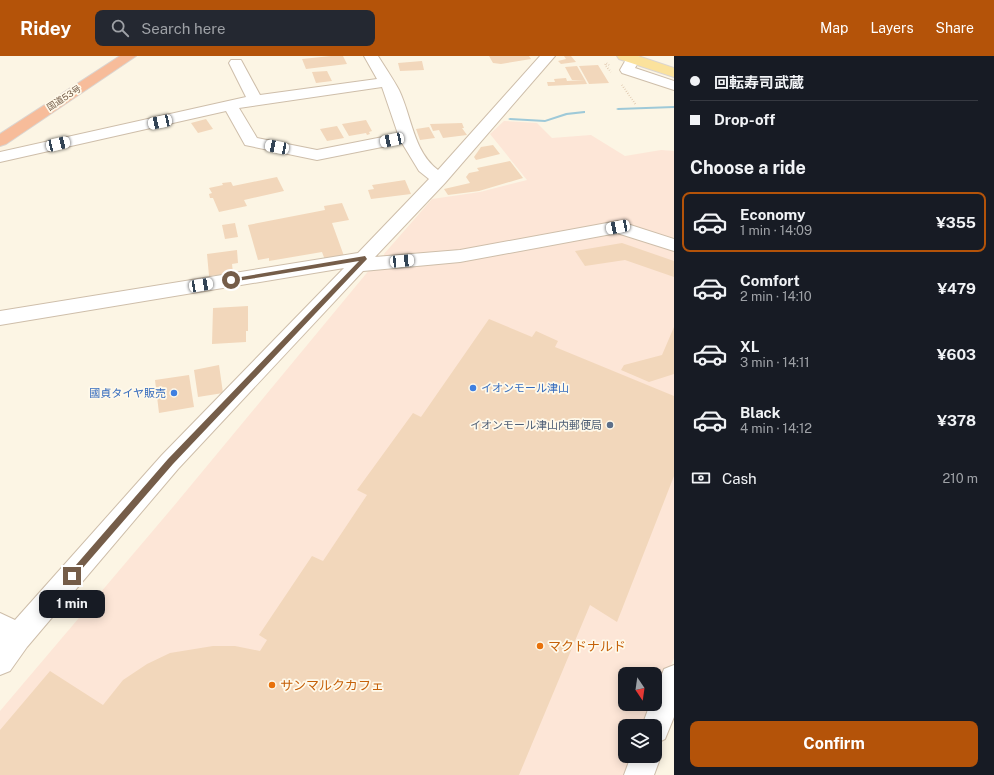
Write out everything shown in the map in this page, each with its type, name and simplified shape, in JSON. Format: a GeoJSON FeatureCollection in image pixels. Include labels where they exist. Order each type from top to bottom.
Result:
{"type":"FeatureCollection","features":[{"type":"Feature","properties":{"kind":"highway","name":"国道53号"},"geometry":{"type":"LineString","coordinates":[[0,126],[111,56]]}},
{"type":"Feature","properties":{"kind":"highway","name":"国道53号"},"geometry":{"type":"LineString","coordinates":[[0,141],[129,56]]}},
{"type":"Feature","properties":{"kind":"main road"},"geometry":{"type":"LineString","coordinates":[[628,58],[674,73]]}},
{"type":"Feature","properties":{"kind":"street"},"geometry":{"type":"LineString","coordinates":[[371,56],[396,100],[407,137],[425,168],[439,179]]}},
{"type":"Feature","properties":{"kind":"street"},"geometry":{"type":"LineString","coordinates":[[0,661],[9,632],[439,179],[548,56]]}},
{"type":"Feature","properties":{"kind":"street"},"geometry":{"type":"LineString","coordinates":[[628,58],[627,70],[674,86]]}},
{"type":"Feature","properties":{"kind":"street"},"geometry":{"type":"LineString","coordinates":[[236,63],[255,100]]}},
{"type":"Feature","properties":{"kind":"street"},"geometry":{"type":"LineString","coordinates":[[0,157],[255,100],[386,82]]}},
{"type":"Feature","properties":{"kind":"street"},"geometry":{"type":"LineString","coordinates":[[230,105],[250,142],[317,155],[407,137]]}},
{"type":"Feature","properties":{"kind":"street"},"geometry":{"type":"LineString","coordinates":[[0,318],[362,261],[460,256],[618,227],[674,245]]}},
{"type":"Feature","properties":{"kind":"street"},"geometry":{"type":"LineString","coordinates":[[659,719],[674,679]]}},
{"type":"Feature","properties":{"kind":"street"},"geometry":{"type":"LineString","coordinates":[[639,775],[643,763]]}},
{"type":"Feature","properties":{"kind":"shaded area"},"geometry":{"type":"Polygon","coordinates":[[[504,121],[537,123],[552,138],[591,135],[625,156],[661,150],[674,151],[674,241],[618,223],[458,253],[385,258],[384,254],[432,199],[480,192],[527,180],[490,134],[504,121]]]}},
{"type":"Feature","properties":{"kind":"shaded area","name":"イオンモール津山"},"geometry":{"type":"Polygon","coordinates":[[[620,230],[674,248],[674,658],[662,686],[662,667],[618,667],[618,711],[652,711],[649,719],[618,719],[618,763],[630,763],[625,775],[0,775],[0,711],[173,507],[370,269],[620,230]]]}},
{"type":"Feature","properties":{"kind":"building"},"geometry":{"type":"Polygon","coordinates":[[[343,56],[347,64],[306,69],[302,59],[343,56]]]}},
{"type":"Feature","properties":{"kind":"building"},"geometry":{"type":"Polygon","coordinates":[[[489,56],[529,56],[531,59],[501,64],[493,63],[489,56]]]}},
{"type":"Feature","properties":{"kind":"building"},"geometry":{"type":"Polygon","coordinates":[[[564,56],[571,56],[576,62],[561,64],[558,61],[566,59],[564,56]]]}},
{"type":"Feature","properties":{"kind":"building"},"geometry":{"type":"Polygon","coordinates":[[[422,61],[424,70],[400,71],[398,63],[422,61]]]}},
{"type":"Feature","properties":{"kind":"building"},"geometry":{"type":"Polygon","coordinates":[[[598,65],[609,83],[589,84],[579,66],[598,65]]]}},
{"type":"Feature","properties":{"kind":"building"},"geometry":{"type":"Polygon","coordinates":[[[577,66],[585,80],[572,80],[565,67],[577,66]]]}},
{"type":"Feature","properties":{"kind":"building"},"geometry":{"type":"Polygon","coordinates":[[[327,71],[332,81],[316,83],[312,72],[327,71]]]}},
{"type":"Feature","properties":{"kind":"building"},"geometry":{"type":"Polygon","coordinates":[[[566,78],[567,81],[585,80],[587,84],[548,86],[547,82],[555,82],[554,79],[566,78]]]}},
{"type":"Feature","properties":{"kind":"building"},"geometry":{"type":"Polygon","coordinates":[[[206,119],[213,129],[198,133],[191,123],[206,119]]]}},
{"type":"Feature","properties":{"kind":"building"},"geometry":{"type":"Polygon","coordinates":[[[366,120],[372,131],[367,135],[366,133],[349,136],[342,124],[366,120]]]}},
{"type":"Feature","properties":{"kind":"building"},"geometry":{"type":"Polygon","coordinates":[[[462,123],[464,128],[462,128],[467,135],[443,138],[439,130],[433,131],[430,124],[462,123]]]}},
{"type":"Feature","properties":{"kind":"building"},"geometry":{"type":"Polygon","coordinates":[[[337,126],[344,138],[327,141],[320,129],[337,126]]]}},
{"type":"Feature","properties":{"kind":"building"},"geometry":{"type":"Polygon","coordinates":[[[429,127],[435,138],[420,140],[416,129],[429,127]]]}},
{"type":"Feature","properties":{"kind":"building"},"geometry":{"type":"Polygon","coordinates":[[[493,145],[500,154],[476,160],[474,157],[481,147],[493,145]]]}},
{"type":"Feature","properties":{"kind":"building"},"geometry":{"type":"Polygon","coordinates":[[[510,161],[523,178],[479,191],[448,195],[444,189],[470,183],[466,177],[469,173],[479,171],[477,168],[510,161]]]}},
{"type":"Feature","properties":{"kind":"building"},"geometry":{"type":"Polygon","coordinates":[[[277,177],[284,191],[244,200],[247,206],[219,212],[213,198],[210,198],[209,194],[212,193],[209,188],[223,185],[222,183],[231,182],[233,186],[277,177]]]}},
{"type":"Feature","properties":{"kind":"building"},"geometry":{"type":"Polygon","coordinates":[[[405,180],[411,194],[371,199],[368,190],[374,189],[372,185],[405,180]]]}},
{"type":"Feature","properties":{"kind":"building"},"geometry":{"type":"Polygon","coordinates":[[[342,203],[349,220],[332,223],[344,256],[325,260],[322,252],[269,261],[269,258],[258,260],[248,225],[325,210],[324,206],[342,203]]]}},
{"type":"Feature","properties":{"kind":"building"},"geometry":{"type":"Polygon","coordinates":[[[235,223],[238,237],[225,239],[222,225],[235,223]]]}},
{"type":"Feature","properties":{"kind":"building"},"geometry":{"type":"Polygon","coordinates":[[[622,243],[674,261],[674,277],[625,260],[585,266],[575,251],[622,243]]]}},
{"type":"Feature","properties":{"kind":"building"},"geometry":{"type":"Polygon","coordinates":[[[237,250],[238,263],[232,264],[233,273],[209,276],[207,254],[237,250]]]}},
{"type":"Feature","properties":{"kind":"building"},"geometry":{"type":"Polygon","coordinates":[[[248,306],[248,331],[246,331],[246,342],[212,344],[213,308],[248,306]]]}},
{"type":"Feature","properties":{"kind":"building"},"geometry":{"type":"Polygon","coordinates":[[[489,319],[532,337],[536,331],[558,341],[555,347],[674,396],[674,476],[617,622],[590,605],[519,775],[0,775],[0,730],[50,671],[103,705],[123,680],[147,664],[170,653],[213,646],[235,646],[260,651],[267,640],[259,635],[312,556],[323,561],[367,495],[357,490],[413,413],[421,417],[489,319]]]}},
{"type":"Feature","properties":{"kind":"building"},"geometry":{"type":"Polygon","coordinates":[[[674,327],[674,374],[649,382],[621,370],[624,365],[662,355],[674,327]]]}},
{"type":"Feature","properties":{"kind":"building"},"geometry":{"type":"Polygon","coordinates":[[[219,365],[223,393],[198,397],[194,370],[219,365]]]}},
{"type":"Feature","properties":{"kind":"building","name":"國貞タイヤ販売"},"geometry":{"type":"Polygon","coordinates":[[[189,375],[194,407],[159,413],[155,380],[189,375]]]}},
{"type":"Feature","properties":{"kind":"waterway"},"geometry":{"type":"LineString","coordinates":[[618,109],[674,107]]}},
{"type":"Feature","properties":{"kind":"waterway"},"geometry":{"type":"LineString","coordinates":[[510,119],[545,121],[566,114],[584,112]]}},
{"type":"Feature","properties":{"kind":"place","name":"イオンモール津山"},"geometry":{"type":"Point","coordinates":[473,388]}},
{"type":"Feature","properties":{"kind":"place","name":"國貞タイヤ販売"},"geometry":{"type":"Point","coordinates":[174,393]}},
{"type":"Feature","properties":{"kind":"place","name":"イオンモール津山内郵便局"},"geometry":{"type":"Point","coordinates":[610,425]}},
{"type":"Feature","properties":{"kind":"place","name":"マクドナルド"},"geometry":{"type":"Point","coordinates":[540,646]}},
{"type":"Feature","properties":{"kind":"place","name":"サンマルクカフェ"},"geometry":{"type":"Point","coordinates":[272,685]}},
{"type":"Feature","properties":{"kind":"route"},"geometry":{"type":"LineString","coordinates":[[72,576],[170,462],[365,258],[231,280]]}}]}
